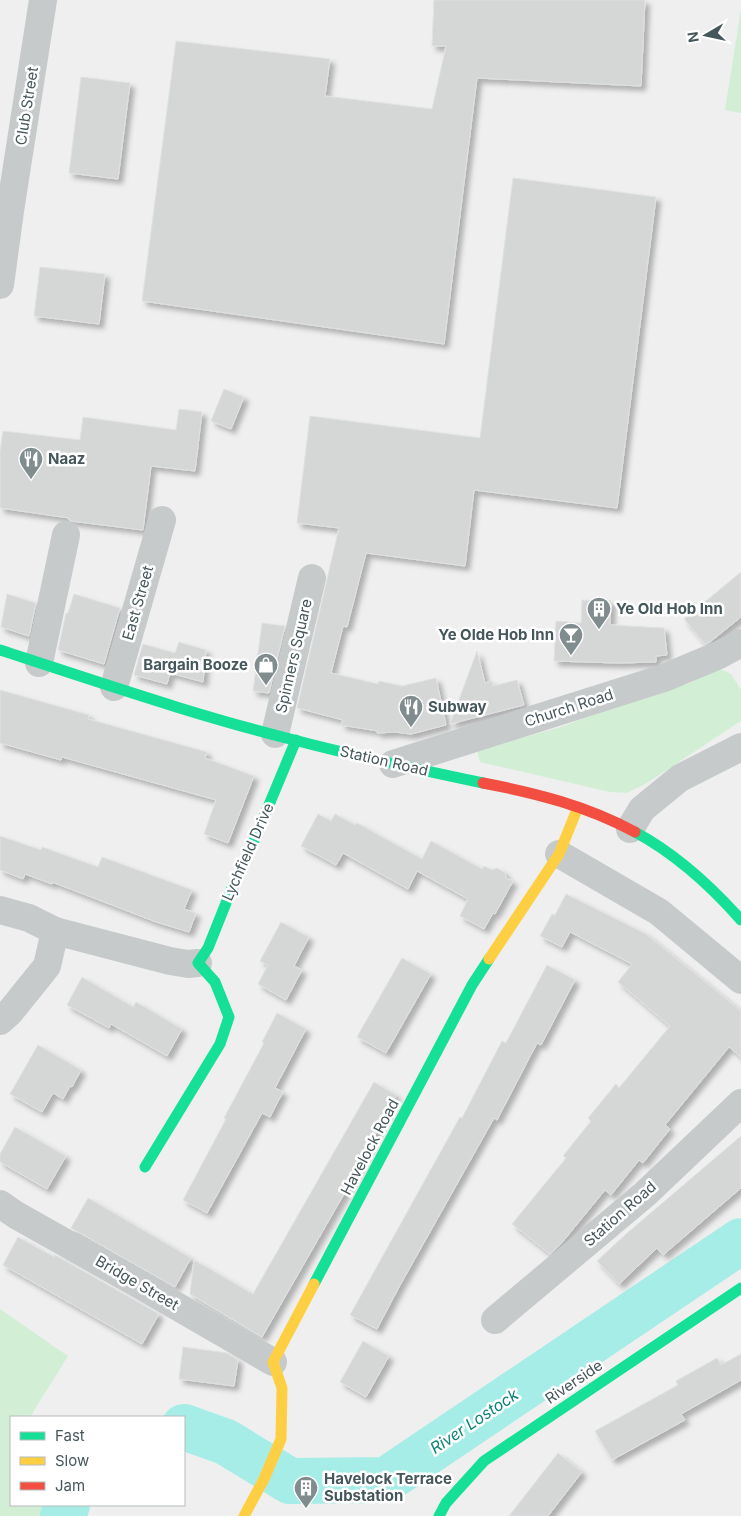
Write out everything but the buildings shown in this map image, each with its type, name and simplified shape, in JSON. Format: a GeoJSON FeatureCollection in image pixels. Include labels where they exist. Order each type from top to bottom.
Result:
{"type":"FeatureCollection","features":[{"type":"Feature","properties":{"kind":"street","name":"Club Street"},"geometry":{"type":"LineString","coordinates":[[0,285],[5,211],[43,0]]}},
{"type":"Feature","properties":{"kind":"street","name":"East Street"},"geometry":{"type":"LineString","coordinates":[[114,687],[162,520]]}},
{"type":"Feature","properties":{"kind":"street"},"geometry":{"type":"LineString","coordinates":[[40,663],[66,535]]}},
{"type":"Feature","properties":{"kind":"street","name":"Spinners Square"},"geometry":{"type":"LineString","coordinates":[[285,737],[312,578]]}},
{"type":"Feature","properties":{"kind":"street","name":"Church Road"},"geometry":{"type":"LineString","coordinates":[[393,764],[664,678],[719,655],[741,643]]}},
{"type":"Feature","properties":{"kind":"street","name":"Station Road"},"geometry":{"type":"LineString","coordinates":[[0,650],[114,687],[285,737],[393,764],[520,791],[578,807],[605,817],[653,842],[689,868],[741,920]]}},
{"type":"Feature","properties":{"kind":"street","name":"Lychfield Drive"},"geometry":{"type":"LineString","coordinates":[[198,962],[208,948],[232,888],[251,848],[285,737]]}},
{"type":"Feature","properties":{"kind":"street"},"geometry":{"type":"LineString","coordinates":[[630,829],[642,809],[680,778],[741,747]]}},
{"type":"Feature","properties":{"kind":"street","name":"Havelock Road"},"geometry":{"type":"LineString","coordinates":[[273,1362],[477,977],[559,854],[578,807]]}},
{"type":"Feature","properties":{"kind":"street"},"geometry":{"type":"LineString","coordinates":[[559,854],[659,912],[741,980]]}},
{"type":"Feature","properties":{"kind":"street"},"geometry":{"type":"LineString","coordinates":[[0,910],[29,918],[55,930],[170,961],[188,964],[198,962],[215,982],[229,1017],[220,1044],[145,1166]]}},
{"type":"Feature","properties":{"kind":"street"},"geometry":{"type":"LineString","coordinates":[[0,1021],[10,1012],[47,966],[55,930]]}},
{"type":"Feature","properties":{"kind":"street","name":"Station Road"},"geometry":{"type":"LineString","coordinates":[[495,1320],[645,1194],[741,1103]]}},
{"type":"Feature","properties":{"kind":"street","name":"Bridge Street"},"geometry":{"type":"LineString","coordinates":[[0,1204],[16,1215],[273,1362]]}},
{"type":"Feature","properties":{"kind":"street","name":"Riverside"},"geometry":{"type":"LineString","coordinates":[[439,1516],[446,1503],[484,1461],[741,1288]]}},
{"type":"Feature","properties":{"kind":"street"},"geometry":{"type":"LineString","coordinates":[[244,1516],[264,1479],[281,1439],[282,1388],[273,1362]]}},
{"type":"Feature","properties":{"kind":"green space"},"geometry":{"type":"Polygon","coordinates":[[[741,9],[741,113],[725,110],[741,9]]]}},
{"type":"Feature","properties":{"kind":"green space"},"geometry":{"type":"Polygon","coordinates":[[[718,668],[731,674],[741,690],[741,721],[647,783],[627,793],[610,792],[480,762],[477,751],[564,726],[632,700],[690,683],[718,668]]]}},
{"type":"Feature","properties":{"kind":"green space"},"geometry":{"type":"Polygon","coordinates":[[[0,1309],[68,1356],[31,1416],[10,1416],[10,1506],[67,1506],[63,1516],[0,1516],[0,1309]]]}},
{"type":"Feature","properties":{"kind":"waterway","name":"River Lostock"},"geometry":{"type":"LineString","coordinates":[[185,1427],[226,1442],[290,1481],[386,1480],[741,1241]]}},
{"type":"Feature","properties":{"kind":"waterway","name":"River Lostock"},"geometry":{"type":"LineString","coordinates":[[63,1516],[67,1506]]}},
{"type":"Feature","properties":{"kind":"traffic: fast"},"geometry":{"type":"LineString","coordinates":[[0,650],[223,721],[367,758],[483,783]]}},
{"type":"Feature","properties":{"kind":"traffic: fast"},"geometry":{"type":"LineString","coordinates":[[145,1167],[220,1044],[229,1017],[215,982],[198,963],[208,948],[296,740]]}},
{"type":"Feature","properties":{"kind":"traffic: fast"},"geometry":{"type":"LineString","coordinates":[[635,832],[664,850],[692,871],[741,920]]}},
{"type":"Feature","properties":{"kind":"traffic: fast"},"geometry":{"type":"LineString","coordinates":[[314,1284],[472,985],[489,959]]}},
{"type":"Feature","properties":{"kind":"traffic: fast"},"geometry":{"type":"LineString","coordinates":[[439,1516],[446,1503],[484,1461],[741,1288]]}},
{"type":"Feature","properties":{"kind":"traffic: slow"},"geometry":{"type":"LineString","coordinates":[[489,959],[559,854],[578,807]]}},
{"type":"Feature","properties":{"kind":"traffic: slow"},"geometry":{"type":"LineString","coordinates":[[244,1516],[264,1479],[281,1439],[282,1388],[273,1362],[314,1284]]}},
{"type":"Feature","properties":{"kind":"traffic: jam"},"geometry":{"type":"LineString","coordinates":[[483,783],[522,791],[580,808],[635,832]]}},
{"type":"Feature","properties":{"kind":"place","name":"Naaz"},"geometry":{"type":"Point","coordinates":[31,480]}},
{"type":"Feature","properties":{"kind":"place","name":"Ye Old Hob Inn"},"geometry":{"type":"Point","coordinates":[599,630]}},
{"type":"Feature","properties":{"kind":"place","name":"Ye Olde Hob Inn"},"geometry":{"type":"Point","coordinates":[571,656]}},
{"type":"Feature","properties":{"kind":"place","name":"Bargain Booze"},"geometry":{"type":"Point","coordinates":[266,686]}},
{"type":"Feature","properties":{"kind":"place","name":"Subway"},"geometry":{"type":"Point","coordinates":[411,728]}},
{"type":"Feature","properties":{"kind":"place","name":"Havelock Terrace Substation"},"geometry":{"type":"Point","coordinates":[306,1509]}}]}
